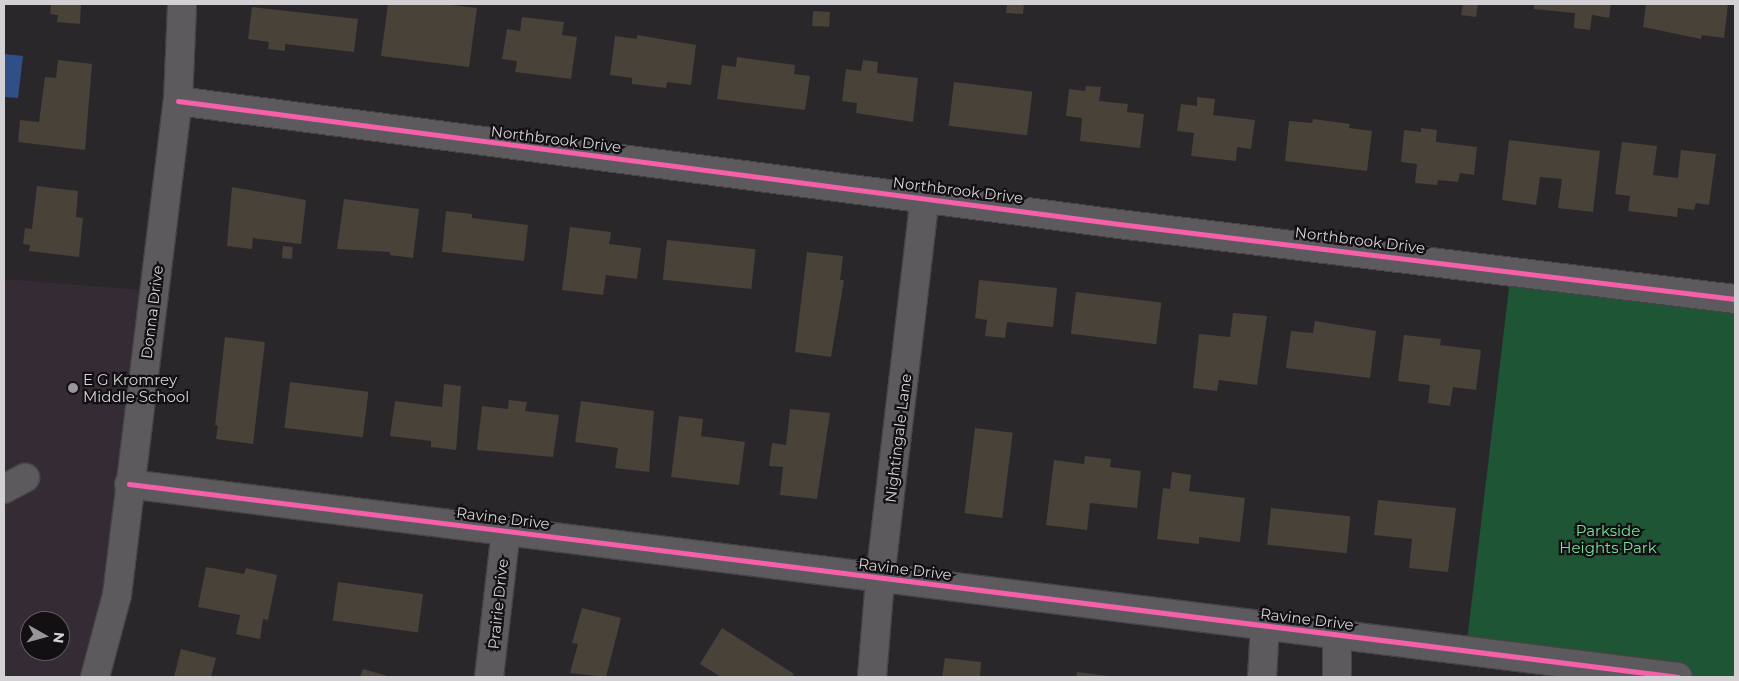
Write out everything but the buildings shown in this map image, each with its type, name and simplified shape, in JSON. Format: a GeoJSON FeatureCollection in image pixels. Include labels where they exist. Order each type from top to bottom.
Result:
{"type":"FeatureCollection","features":[{"type":"Feature","properties":{"kind":"street","name":"Donna Drive"},"geometry":{"type":"LineString","coordinates":[[95,677],[116,595],[178,102],[182,4]]}},
{"type":"Feature","properties":{"kind":"street","name":"Northbrook Drive"},"geometry":{"type":"LineString","coordinates":[[178,102],[1735,299]]}},
{"type":"Feature","properties":{"kind":"street","name":"Nightingale Lane"},"geometry":{"type":"LineString","coordinates":[[872,677],[880,579],[925,198]]}},
{"type":"Feature","properties":{"kind":"street","name":"Ravine Drive"},"geometry":{"type":"LineString","coordinates":[[129,484],[1678,677]]}},
{"type":"Feature","properties":{"kind":"street","name":"Prairie Drive"},"geometry":{"type":"LineString","coordinates":[[489,677],[506,531]]}},
{"type":"Feature","properties":{"kind":"street"},"geometry":{"type":"LineString","coordinates":[[1262,677],[1265,626]]}},
{"type":"Feature","properties":{"kind":"street"},"geometry":{"type":"LineString","coordinates":[[1337,635],[1337,677]]}},
{"type":"Feature","properties":{"kind":"shaded area","name":"E G Kromrey Middle School"},"geometry":{"type":"Polygon","coordinates":[[[4,279],[155,291],[95,677],[4,677],[4,279]]]}},
{"type":"Feature","properties":{"kind":"green space","name":"Parkside Heights Park"},"geometry":{"type":"Polygon","coordinates":[[[1511,271],[1735,299],[1735,677],[1678,677],[1466,650],[1511,271]]]}},
{"type":"Feature","properties":{"kind":"water"},"geometry":{"type":"Polygon","coordinates":[[[4,54],[23,56],[18,98],[4,97],[4,54]]]}},
{"type":"Feature","properties":{"kind":"cycle path"},"geometry":{"type":"LineString","coordinates":[[178,101],[1119,224],[1735,299]]}},
{"type":"Feature","properties":{"kind":"cycle path"},"geometry":{"type":"LineString","coordinates":[[129,484],[1678,677]]}},
{"type":"Feature","properties":{"kind":"place","name":"E G Kromrey Middle School"},"geometry":{"type":"Point","coordinates":[73,388]}}]}
